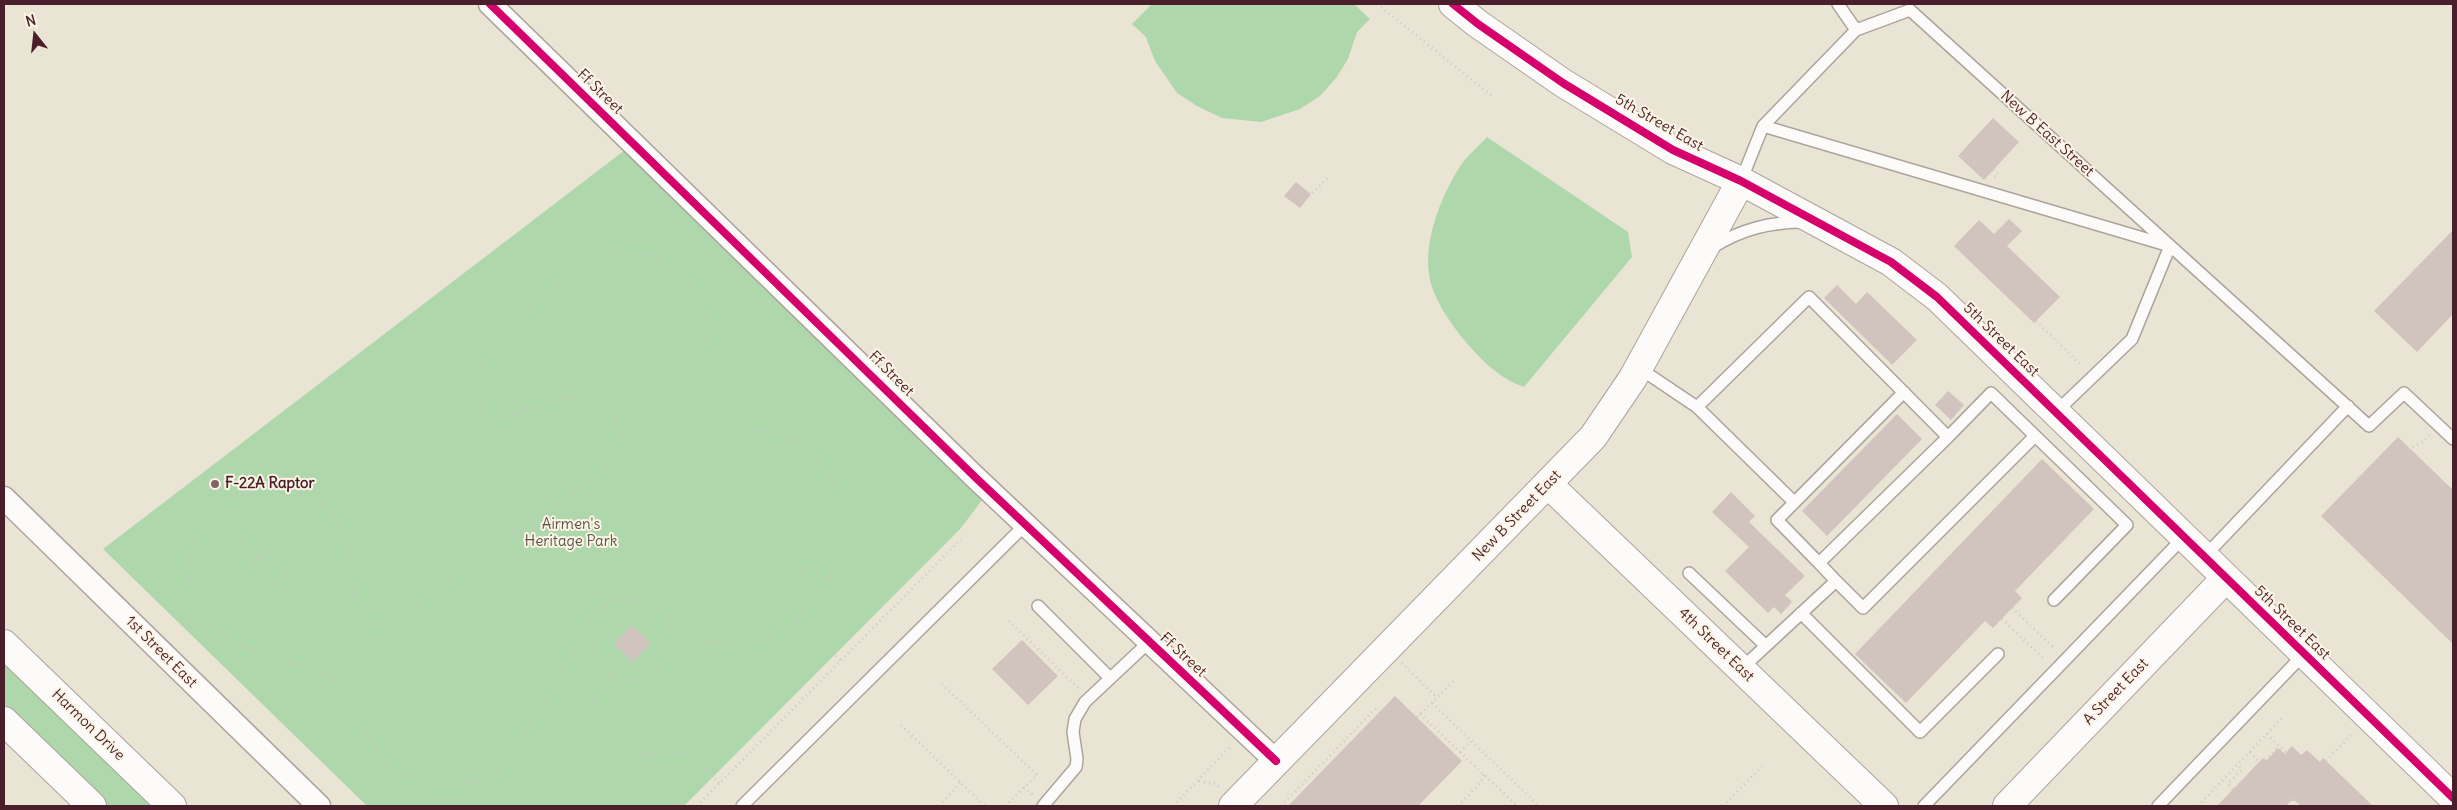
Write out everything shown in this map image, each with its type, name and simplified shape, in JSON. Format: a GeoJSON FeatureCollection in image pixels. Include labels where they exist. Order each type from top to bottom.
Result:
{"type":"FeatureCollection","features":[{"type":"Feature","properties":{"kind":"street","name":"Ff Street"},"geometry":{"type":"LineString","coordinates":[[490,4],[1025,524],[1276,761]]}},
{"type":"Feature","properties":{"kind":"street","name":"5th Street East"},"geometry":{"type":"LineString","coordinates":[[1453,4],[1564,83],[1673,150],[1741,181],[1891,262],[1937,297],[2453,798]]}},
{"type":"Feature","properties":{"kind":"street","name":"New B Street East"},"geometry":{"type":"LineString","coordinates":[[1233,806],[1593,437],[1639,368],[1741,181]]}},
{"type":"Feature","properties":{"kind":"street","name":"4th Street East"},"geometry":{"type":"LineString","coordinates":[[1548,484],[1884,806]]}},
{"type":"Feature","properties":{"kind":"street","name":"1st Street East"},"geometry":{"type":"LineString","coordinates":[[4,498],[319,806]]}},
{"type":"Feature","properties":{"kind":"street","name":"A Street East"},"geometry":{"type":"LineString","coordinates":[[2007,806],[2226,578]]}},
{"type":"Feature","properties":{"kind":"street","name":"Harmon Drive"},"geometry":{"type":"LineString","coordinates":[[4,644],[172,806]]}},
{"type":"Feature","properties":{"kind":"street"},"geometry":{"type":"LineString","coordinates":[[4,721],[92,806]]}},
{"type":"Feature","properties":{"kind":"lane"},"geometry":{"type":"LineString","coordinates":[[1838,4],[1856,30]]}},
{"type":"Feature","properties":{"kind":"lane","name":"New B East Street"},"geometry":{"type":"LineString","coordinates":[[1741,181],[1763,126],[1856,30],[1910,10],[2370,426],[2404,393],[2439,426]]}},
{"type":"Feature","properties":{"kind":"lane"},"geometry":{"type":"LineString","coordinates":[[1763,126],[2170,246],[2132,339],[2056,412]]}},
{"type":"Feature","properties":{"kind":"lane"},"geometry":{"type":"LineString","coordinates":[[1701,255],[1733,234],[1755,226],[1784,222],[1817,222]]}},
{"type":"Feature","properties":{"kind":"lane"},"geometry":{"type":"LineString","coordinates":[[1697,407],[1809,297],[1948,437]]}},
{"type":"Feature","properties":{"kind":"lane"},"geometry":{"type":"LineString","coordinates":[[1639,368],[1697,407],[1794,502]]}},
{"type":"Feature","properties":{"kind":"lane"},"geometry":{"type":"LineString","coordinates":[[1904,392],[1776,520],[1863,608],[2035,436]]}},
{"type":"Feature","properties":{"kind":"lane"},"geometry":{"type":"LineString","coordinates":[[1819,563],[1991,393],[2127,525],[2054,600]]}},
{"type":"Feature","properties":{"kind":"lane"},"geometry":{"type":"LineString","coordinates":[[2204,557],[2348,406]]}},
{"type":"Feature","properties":{"kind":"lane"},"geometry":{"type":"LineString","coordinates":[[2439,426],[2453,440]]}},
{"type":"Feature","properties":{"kind":"lane"},"geometry":{"type":"LineString","coordinates":[[742,806],[1025,524]]}},
{"type":"Feature","properties":{"kind":"lane"},"geometry":{"type":"LineString","coordinates":[[1924,806],[2184,537]]}},
{"type":"Feature","properties":{"kind":"lane"},"geometry":{"type":"LineString","coordinates":[[1689,573],[1766,646]]}},
{"type":"Feature","properties":{"kind":"lane"},"geometry":{"type":"LineString","coordinates":[[1741,669],[1836,581]]}},
{"type":"Feature","properties":{"kind":"lane"},"geometry":{"type":"LineString","coordinates":[[1038,606],[1110,678]]}},
{"type":"Feature","properties":{"kind":"lane"},"geometry":{"type":"LineString","coordinates":[[1801,613],[1920,732],[1998,654]]}},
{"type":"Feature","properties":{"kind":"lane"},"geometry":{"type":"LineString","coordinates":[[1044,806],[1076,768],[1077,759],[1073,732],[1078,710],[1149,642]]}},
{"type":"Feature","properties":{"kind":"lane"},"geometry":{"type":"LineString","coordinates":[[2158,806],[2304,654]]}},
{"type":"Feature","properties":{"kind":"path"},"geometry":{"type":"LineString","coordinates":[[1377,4],[1492,96]]}},
{"type":"Feature","properties":{"kind":"path"},"geometry":{"type":"LineString","coordinates":[[1309,197],[1327,178]]}},
{"type":"Feature","properties":{"kind":"path"},"geometry":{"type":"LineString","coordinates":[[610,251],[655,256],[688,280],[706,319],[711,405],[732,425],[798,439],[824,464],[841,501],[842,545],[828,580],[798,618],[786,630],[756,643],[720,644],[687,633],[646,600],[621,598],[597,609],[506,765],[477,781],[447,786],[408,777],[379,759],[349,693],[333,676],[236,644],[205,618],[190,585],[188,569],[190,548],[211,511],[225,500],[262,489],[284,489],[314,500],[330,512],[342,528],[350,550],[354,607],[367,624],[389,624],[613,462],[623,441],[614,413],[598,398],[572,395],[500,420],[481,412],[478,377],[486,349],[579,263],[610,251]]}},
{"type":"Feature","properties":{"kind":"path"},"geometry":{"type":"LineString","coordinates":[[2036,321],[2093,376]]}},
{"type":"Feature","properties":{"kind":"path"},"geometry":{"type":"LineString","coordinates":[[2408,449],[2423,442],[2439,426]]}},
{"type":"Feature","properties":{"kind":"path"},"geometry":{"type":"LineString","coordinates":[[212,477],[220,479],[222,486],[218,489],[212,489],[209,486],[208,482],[212,477]]}},
{"type":"Feature","properties":{"kind":"path"},"geometry":{"type":"LineString","coordinates":[[218,489],[225,500]]}},
{"type":"Feature","properties":{"kind":"path"},"geometry":{"type":"LineString","coordinates":[[211,511],[260,557]]}},
{"type":"Feature","properties":{"kind":"path"},"geometry":{"type":"LineString","coordinates":[[465,518],[488,552]]}},
{"type":"Feature","properties":{"kind":"path"},"geometry":{"type":"LineString","coordinates":[[697,806],[961,539]]}},
{"type":"Feature","properties":{"kind":"path"},"geometry":{"type":"LineString","coordinates":[[274,553],[282,558],[286,572],[281,580],[271,584],[261,581],[257,577],[255,566],[260,557],[274,553]]}},
{"type":"Feature","properties":{"kind":"path"},"geometry":{"type":"LineString","coordinates":[[812,565],[816,568],[817,574],[812,579],[808,578],[804,574],[804,569],[812,565]]}},
{"type":"Feature","properties":{"kind":"path"},"geometry":{"type":"LineString","coordinates":[[817,574],[828,580]]}},
{"type":"Feature","properties":{"kind":"path"},"geometry":{"type":"LineString","coordinates":[[602,606],[592,646],[603,672],[622,681],[649,679],[671,657],[671,638],[665,615]]}},
{"type":"Feature","properties":{"kind":"path"},"geometry":{"type":"LineString","coordinates":[[2012,608],[2066,659]]}},
{"type":"Feature","properties":{"kind":"path"},"geometry":{"type":"LineString","coordinates":[[798,618],[841,661]]}},
{"type":"Feature","properties":{"kind":"path"},"geometry":{"type":"LineString","coordinates":[[2002,619],[2056,670]]}},
{"type":"Feature","properties":{"kind":"path"},"geometry":{"type":"LineString","coordinates":[[1009,621],[1089,698]]}},
{"type":"Feature","properties":{"kind":"path"},"geometry":{"type":"LineString","coordinates":[[1387,649],[1437,698]]}},
{"type":"Feature","properties":{"kind":"path"},"geometry":{"type":"LineString","coordinates":[[603,672],[596,686],[594,702],[606,722],[640,755],[684,754],[720,783]]}},
{"type":"Feature","properties":{"kind":"path"},"geometry":{"type":"LineString","coordinates":[[1454,681],[1418,716],[1460,752],[1517,806]]}},
{"type":"Feature","properties":{"kind":"path"},"geometry":{"type":"LineString","coordinates":[[942,684],[1037,774],[1007,806]]}},
{"type":"Feature","properties":{"kind":"path"},"geometry":{"type":"LineString","coordinates":[[1432,703],[1539,806]]}},
{"type":"Feature","properties":{"kind":"path"},"geometry":{"type":"LineString","coordinates":[[1281,806],[1378,706]]}},
{"type":"Feature","properties":{"kind":"path"},"geometry":{"type":"LineString","coordinates":[[2326,761],[2369,717]]}},
{"type":"Feature","properties":{"kind":"path"},"geometry":{"type":"LineString","coordinates":[[2198,806],[2282,718]]}},
{"type":"Feature","properties":{"kind":"path"},"geometry":{"type":"LineString","coordinates":[[901,725],[985,806]]}},
{"type":"Feature","properties":{"kind":"path"},"geometry":{"type":"LineString","coordinates":[[2267,734],[2286,753]]}},
{"type":"Feature","properties":{"kind":"path"},"geometry":{"type":"LineString","coordinates":[[1460,752],[1471,741]]}},
{"type":"Feature","properties":{"kind":"path"},"geometry":{"type":"LineString","coordinates":[[1173,806],[1231,746]]}},
{"type":"Feature","properties":{"kind":"path"},"geometry":{"type":"LineString","coordinates":[[2265,760],[2279,746]]}},
{"type":"Feature","properties":{"kind":"path"},"geometry":{"type":"LineString","coordinates":[[2250,752],[2260,762]]}},
{"type":"Feature","properties":{"kind":"path"},"geometry":{"type":"LineString","coordinates":[[1723,806],[1765,762]]}},
{"type":"Feature","properties":{"kind":"path"},"geometry":{"type":"LineString","coordinates":[[2233,789],[2228,784],[2242,769],[2238,764]]}},
{"type":"Feature","properties":{"kind":"path"},"geometry":{"type":"LineString","coordinates":[[1458,806],[1476,788],[1484,774]]}},
{"type":"Feature","properties":{"kind":"path"},"geometry":{"type":"LineString","coordinates":[[939,806],[960,783]]}},
{"type":"Feature","properties":{"kind":"path"},"geometry":{"type":"LineString","coordinates":[[2293,799],[2293,806]]}},
{"type":"Feature","properties":{"kind":"green space"},"geometry":{"type":"Polygon","coordinates":[[[1152,4],[1354,4],[1370,19],[1357,32],[1348,59],[1336,78],[1320,96],[1300,109],[1261,122],[1222,118],[1197,106],[1177,93],[1155,61],[1146,37],[1132,24],[1152,4]]]}},
{"type":"Feature","properties":{"kind":"green space"},"geometry":{"type":"Polygon","coordinates":[[[1487,137],[1628,232],[1632,257],[1524,387],[1515,384],[1491,368],[1465,341],[1453,326],[1438,301],[1429,274],[1429,246],[1441,203],[1461,165],[1487,137]]]}},
{"type":"Feature","properties":{"kind":"green space","name":"Airmen's Heritage Park"},"geometry":{"type":"Polygon","coordinates":[[[625,150],[982,500],[961,528],[684,806],[367,806],[103,549],[625,150]]]}},
{"type":"Feature","properties":{"kind":"green space"},"geometry":{"type":"Polygon","coordinates":[[[4,664],[151,806],[102,806],[4,711],[4,664]]]}},
{"type":"Feature","properties":{"kind":"building"},"geometry":{"type":"Polygon","coordinates":[[[1993,118],[2019,142],[1984,180],[1958,156],[1993,118]]]}},
{"type":"Feature","properties":{"kind":"building"},"geometry":{"type":"Polygon","coordinates":[[[1296,182],[1311,194],[1300,208],[1284,196],[1296,182]]]}},
{"type":"Feature","properties":{"kind":"building"},"geometry":{"type":"Polygon","coordinates":[[[2009,219],[2022,231],[2007,246],[2060,297],[2034,323],[1954,246],[1979,220],[1994,234],[2009,219]]]}},
{"type":"Feature","properties":{"kind":"building"},"geometry":{"type":"Polygon","coordinates":[[[2453,230],[2453,314],[2417,352],[2374,311],[2453,230]]]}},
{"type":"Feature","properties":{"kind":"building"},"geometry":{"type":"Polygon","coordinates":[[[1837,285],[1856,304],[1867,292],[1917,340],[1892,365],[1824,298],[1837,285]]]}},
{"type":"Feature","properties":{"kind":"building"},"geometry":{"type":"Polygon","coordinates":[[[1948,391],[1964,405],[1951,420],[1935,405],[1948,391]]]}},
{"type":"Feature","properties":{"kind":"building"},"geometry":{"type":"Polygon","coordinates":[[[1897,414],[1922,439],[1827,536],[1802,511],[1897,414]]]}},
{"type":"Feature","properties":{"kind":"building"},"geometry":{"type":"Polygon","coordinates":[[[2398,437],[2453,490],[2453,644],[2321,516],[2398,437]]]}},
{"type":"Feature","properties":{"kind":"building"},"geometry":{"type":"Polygon","coordinates":[[[2042,459],[2094,509],[2015,591],[2022,598],[1993,628],[1985,621],[1906,703],[1855,654],[2042,459]]]}},
{"type":"Feature","properties":{"kind":"building"},"geometry":{"type":"Polygon","coordinates":[[[1731,492],[1755,516],[1749,522],[1805,576],[1785,595],[1792,602],[1781,614],[1774,607],[1768,613],[1725,571],[1749,547],[1712,512],[1731,492]]]}},
{"type":"Feature","properties":{"kind":"building"},"geometry":{"type":"Polygon","coordinates":[[[632,625],[651,643],[633,662],[614,644],[632,625]]]}},
{"type":"Feature","properties":{"kind":"building"},"geometry":{"type":"Polygon","coordinates":[[[1022,640],[1058,676],[1028,705],[992,669],[1022,640]]]}},
{"type":"Feature","properties":{"kind":"building"},"geometry":{"type":"Polygon","coordinates":[[[1395,696],[1462,761],[1418,806],[1288,806],[1395,696]]]}},
{"type":"Feature","properties":{"kind":"building"},"geometry":{"type":"Polygon","coordinates":[[[2292,746],[2301,755],[2307,750],[2320,762],[2323,758],[2373,806],[2301,806],[2293,799],[2286,806],[2217,806],[2263,758],[2266,761],[2278,748],[2285,754],[2292,746]]]}},
{"type":"Feature","properties":{"kind":"cycle path"},"geometry":{"type":"LineString","coordinates":[[490,4],[975,477],[1276,761]]}},
{"type":"Feature","properties":{"kind":"cycle path"},"geometry":{"type":"LineString","coordinates":[[1453,4],[1478,24],[1563,83],[1673,150],[1741,181],[1891,262],[1937,297],[2453,798]]}},
{"type":"Feature","properties":{"kind":"place","name":"F-22A Raptor"},"geometry":{"type":"Point","coordinates":[215,484]}}]}
